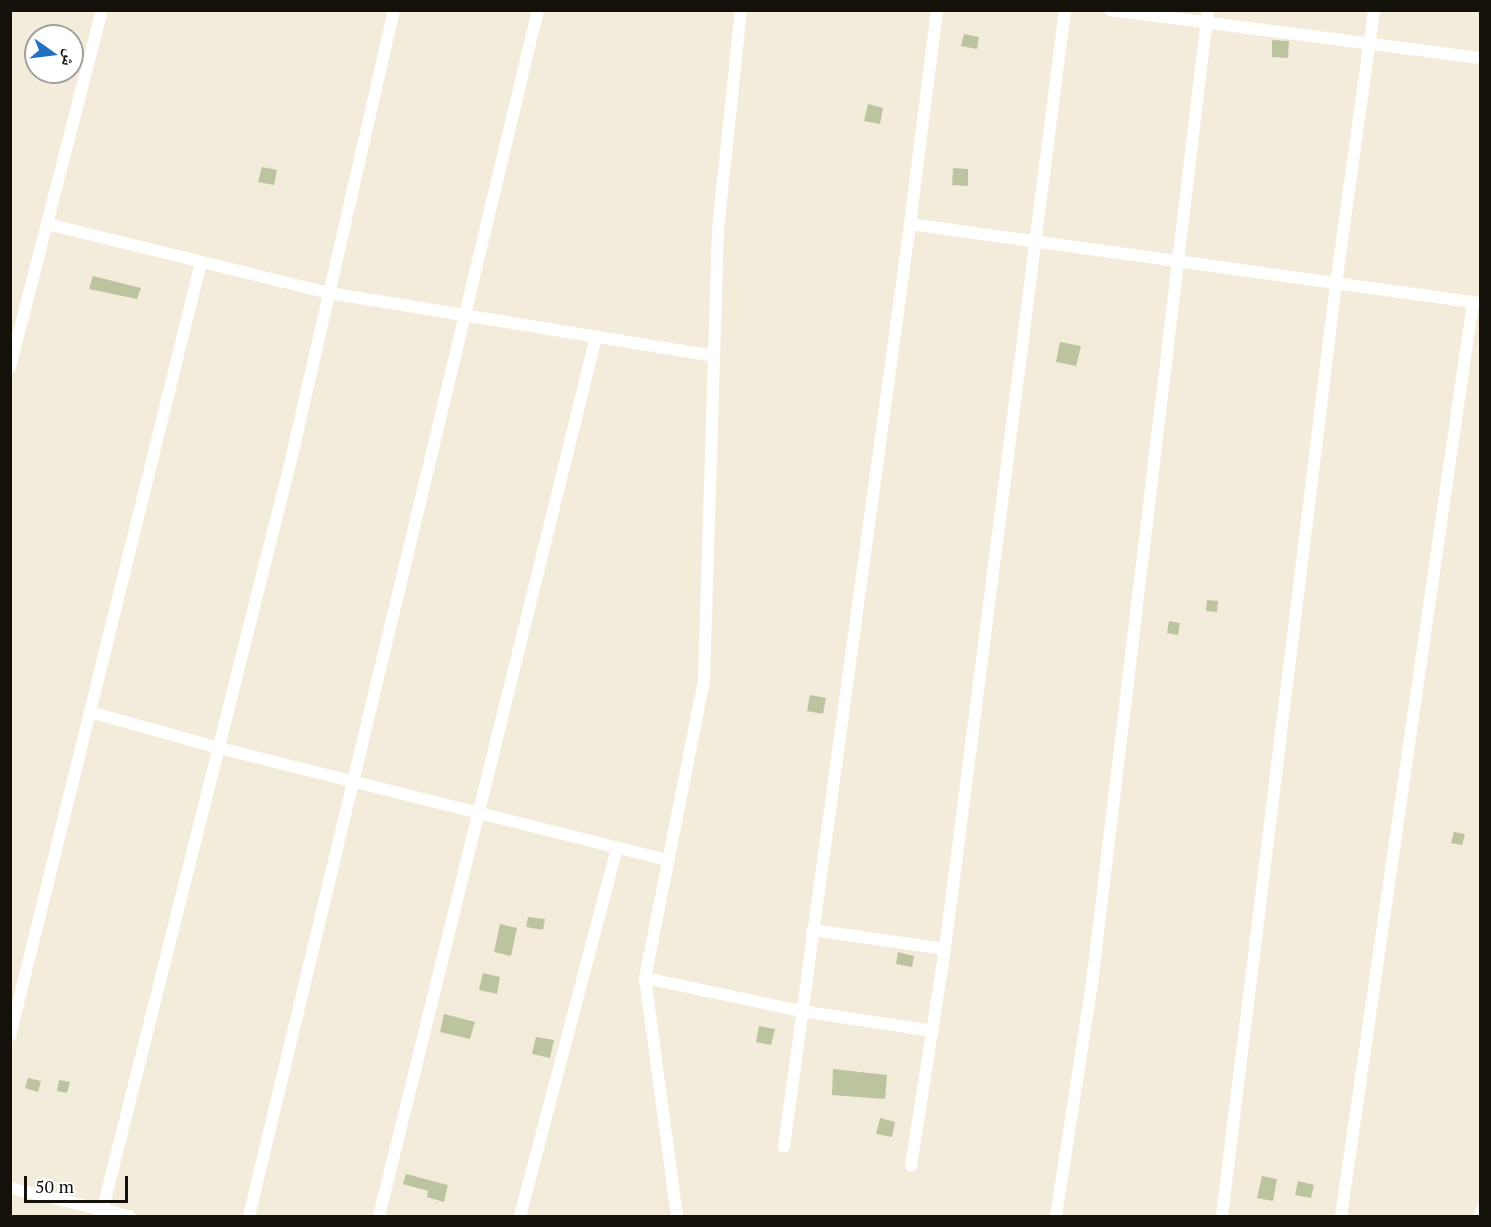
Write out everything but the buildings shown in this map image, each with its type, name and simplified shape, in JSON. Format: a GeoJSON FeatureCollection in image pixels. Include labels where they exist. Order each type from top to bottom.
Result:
{"type":"FeatureCollection","features":[{"type":"Feature","properties":{"kind":"street"},"geometry":{"type":"LineString","coordinates":[[10,367],[102,10]]}},
{"type":"Feature","properties":{"kind":"street"},"geometry":{"type":"LineString","coordinates":[[102,1213],[291,460],[394,10]]}},
{"type":"Feature","properties":{"kind":"street"},"geometry":{"type":"LineString","coordinates":[[249,1216],[463,315],[538,10]]}},
{"type":"Feature","properties":{"kind":"street"},"geometry":{"type":"LineString","coordinates":[[677,1216],[645,978],[704,680],[718,229],[741,10]]}},
{"type":"Feature","properties":{"kind":"street"},"geometry":{"type":"LineString","coordinates":[[784,1147],[937,10]]}},
{"type":"Feature","properties":{"kind":"street"},"geometry":{"type":"LineString","coordinates":[[912,1166],[945,949],[1065,10]]}},
{"type":"Feature","properties":{"kind":"street"},"geometry":{"type":"LineString","coordinates":[[1110,10],[1208,17],[1369,44],[1480,58]]}},
{"type":"Feature","properties":{"kind":"street"},"geometry":{"type":"LineString","coordinates":[[1222,1216],[1336,284],[1374,10]]}},
{"type":"Feature","properties":{"kind":"street"},"geometry":{"type":"LineString","coordinates":[[1056,1216],[1092,983],[1208,17]]}},
{"type":"Feature","properties":{"kind":"street"},"geometry":{"type":"LineString","coordinates":[[47,224],[328,293],[714,356]]}},
{"type":"Feature","properties":{"kind":"street"},"geometry":{"type":"LineString","coordinates":[[910,224],[1477,303],[1341,1216]]}},
{"type":"Feature","properties":{"kind":"street"},"geometry":{"type":"LineString","coordinates":[[10,1036],[201,262]]}},
{"type":"Feature","properties":{"kind":"street"},"geometry":{"type":"LineString","coordinates":[[379,1216],[596,337]]}},
{"type":"Feature","properties":{"kind":"street"},"geometry":{"type":"LineString","coordinates":[[90,712],[219,748],[667,860]]}},
{"type":"Feature","properties":{"kind":"street"},"geometry":{"type":"LineString","coordinates":[[520,1216],[617,848]]}},
{"type":"Feature","properties":{"kind":"street"},"geometry":{"type":"LineString","coordinates":[[812,930],[945,949]]}},
{"type":"Feature","properties":{"kind":"street"},"geometry":{"type":"LineString","coordinates":[[645,978],[801,1011],[933,1031]]}},
{"type":"Feature","properties":{"kind":"street"},"geometry":{"type":"LineString","coordinates":[[10,1188],[102,1213],[129,1216]]}}]}
